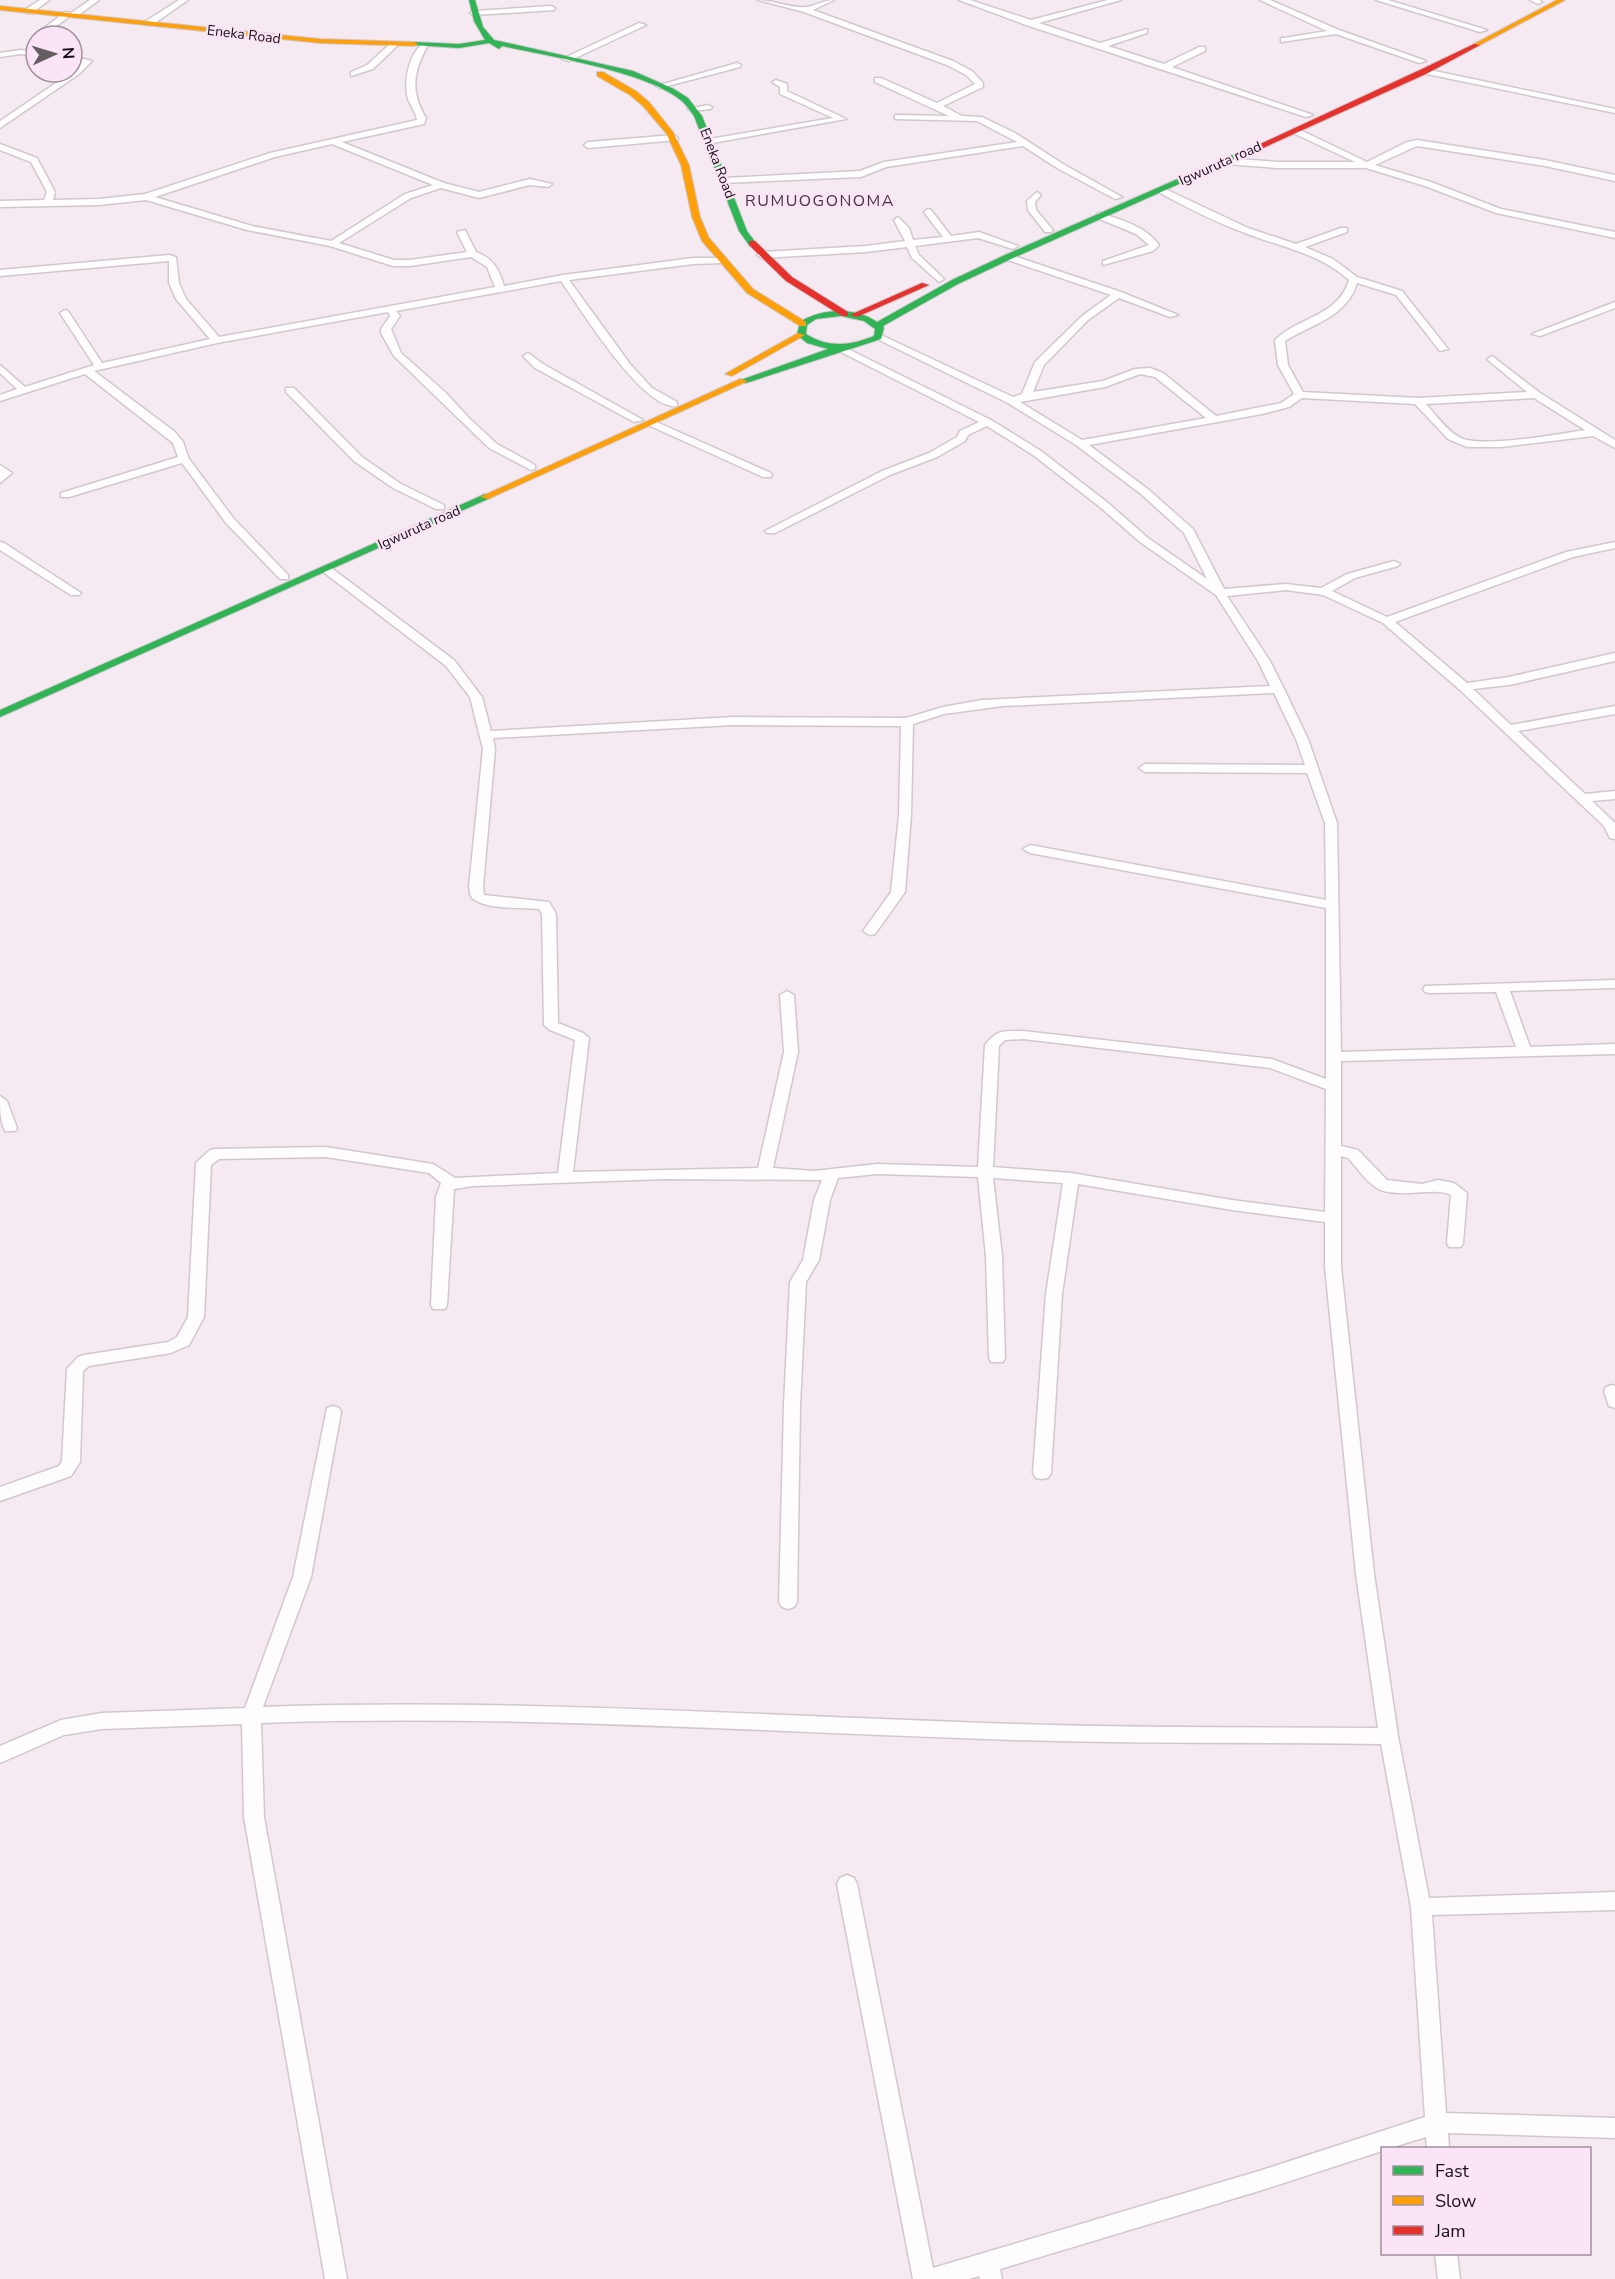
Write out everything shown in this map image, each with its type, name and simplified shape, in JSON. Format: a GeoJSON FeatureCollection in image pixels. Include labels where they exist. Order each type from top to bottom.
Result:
{"type":"FeatureCollection","features":[{"type":"Feature","properties":{"kind":"main road","name":"Igwuruta road"},"geometry":{"type":"LineString","coordinates":[[0,714],[326,569],[645,421],[802,329],[814,317],[850,314],[1101,216],[1296,131],[1423,66],[1562,0]]}},
{"type":"Feature","properties":{"kind":"main road","name":"Igwuruta road"},"geometry":{"type":"LineString","coordinates":[[0,703],[531,467],[754,376],[840,348],[868,343],[878,331],[955,282],[1048,230],[1118,197],[1423,66],[1483,30],[1538,1]]}},
{"type":"Feature","properties":{"kind":"main road"},"geometry":{"type":"LineString","coordinates":[[473,6],[478,31],[489,41]]}},
{"type":"Feature","properties":{"kind":"main road","name":"Eneka Road"},"geometry":{"type":"LineString","coordinates":[[0,8],[71,14],[279,39],[459,46],[489,41],[630,73],[685,100],[692,109],[710,142],[743,231],[778,272],[800,289],[850,314],[866,318],[878,331]]}},
{"type":"Feature","properties":{"kind":"main road","name":"Eneka Road"},"geometry":{"type":"LineString","coordinates":[[489,41],[507,52],[602,75],[618,83],[658,115],[674,138],[690,184],[694,211],[704,237],[755,294],[802,329],[816,344],[840,348]]}},
{"type":"Feature","properties":{"kind":"street"},"geometry":{"type":"LineString","coordinates":[[29,11],[45,0]]}},
{"type":"Feature","properties":{"kind":"street"},"geometry":{"type":"LineString","coordinates":[[56,24],[95,0]]}},
{"type":"Feature","properties":{"kind":"street"},"geometry":{"type":"LineString","coordinates":[[149,23],[184,0]]}},
{"type":"Feature","properties":{"kind":"street"},"geometry":{"type":"LineString","coordinates":[[762,0],[806,10],[950,63],[969,73],[978,81],[980,85],[937,106]]}},
{"type":"Feature","properties":{"kind":"street"},"geometry":{"type":"LineString","coordinates":[[806,10],[830,0]]}},
{"type":"Feature","properties":{"kind":"street"},"geometry":{"type":"LineString","coordinates":[[963,0],[1309,115]]}},
{"type":"Feature","properties":{"kind":"street"},"geometry":{"type":"LineString","coordinates":[[1029,23],[1117,0]]}},
{"type":"Feature","properties":{"kind":"street"},"geometry":{"type":"LineString","coordinates":[[1264,0],[1336,32],[1423,66],[1614,110]]}},
{"type":"Feature","properties":{"kind":"street"},"geometry":{"type":"LineString","coordinates":[[1380,0],[1483,30]]}},
{"type":"Feature","properties":{"kind":"street"},"geometry":{"type":"LineString","coordinates":[[473,6],[551,8]]}},
{"type":"Feature","properties":{"kind":"street"},"geometry":{"type":"LineString","coordinates":[[566,59],[642,25]]}},
{"type":"Feature","properties":{"kind":"street"},"geometry":{"type":"LineString","coordinates":[[1099,46],[1144,31]]}},
{"type":"Feature","properties":{"kind":"street"},"geometry":{"type":"LineString","coordinates":[[1284,40],[1336,32]]}},
{"type":"Feature","properties":{"kind":"street"},"geometry":{"type":"LineString","coordinates":[[354,74],[370,67],[394,45]]}},
{"type":"Feature","properties":{"kind":"street"},"geometry":{"type":"LineString","coordinates":[[0,204],[99,202],[147,197],[273,155],[421,122],[422,118],[408,84],[412,66],[424,45]]}},
{"type":"Feature","properties":{"kind":"street"},"geometry":{"type":"LineString","coordinates":[[20,52],[24,48]]}},
{"type":"Feature","properties":{"kind":"street"},"geometry":{"type":"LineString","coordinates":[[1163,68],[1202,49]]}},
{"type":"Feature","properties":{"kind":"street"},"geometry":{"type":"LineString","coordinates":[[0,55],[24,52]]}},
{"type":"Feature","properties":{"kind":"street"},"geometry":{"type":"LineString","coordinates":[[660,86],[737,65]]}},
{"type":"Feature","properties":{"kind":"street"},"geometry":{"type":"LineString","coordinates":[[878,80],[958,117]]}},
{"type":"Feature","properties":{"kind":"street"},"geometry":{"type":"LineString","coordinates":[[710,142],[842,119],[783,92],[784,86],[776,82]]}},
{"type":"Feature","properties":{"kind":"street"},"geometry":{"type":"LineString","coordinates":[[0,125],[59,84]]}},
{"type":"Feature","properties":{"kind":"street"},"geometry":{"type":"LineString","coordinates":[[692,109],[708,107]]}},
{"type":"Feature","properties":{"kind":"street"},"geometry":{"type":"LineString","coordinates":[[898,117],[979,119],[1026,143],[1060,166],[1118,197]]}},
{"type":"Feature","properties":{"kind":"street"},"geometry":{"type":"LineString","coordinates":[[1296,131],[1367,165],[1428,184],[1499,211],[1614,234]]}},
{"type":"Feature","properties":{"kind":"street"},"geometry":{"type":"LineString","coordinates":[[588,145],[674,138]]}},
{"type":"Feature","properties":{"kind":"street"},"geometry":{"type":"LineString","coordinates":[[334,142],[441,185],[487,195],[530,182],[548,184]]}},
{"type":"Feature","properties":{"kind":"street"},"geometry":{"type":"LineString","coordinates":[[725,181],[861,174],[884,165],[1026,143]]}},
{"type":"Feature","properties":{"kind":"street"},"geometry":{"type":"LineString","coordinates":[[1224,161],[1277,165],[1367,165],[1410,144],[1417,143],[1545,163],[1615,178]]}},
{"type":"Feature","properties":{"kind":"street"},"geometry":{"type":"LineString","coordinates":[[0,147],[34,160],[51,192],[48,203]]}},
{"type":"Feature","properties":{"kind":"street"},"geometry":{"type":"LineString","coordinates":[[332,244],[408,196],[441,185]]}},
{"type":"Feature","properties":{"kind":"street"},"geometry":{"type":"LineString","coordinates":[[1161,190],[1239,227],[1297,247],[1345,270],[1354,279],[1399,293],[1443,349]]}},
{"type":"Feature","properties":{"kind":"street"},"geometry":{"type":"LineString","coordinates":[[1037,195],[1031,201],[1032,210],[1048,230]]}},
{"type":"Feature","properties":{"kind":"street"},"geometry":{"type":"LineString","coordinates":[[147,197],[250,228],[332,244],[393,263],[410,263],[472,254],[487,260],[494,267],[500,288]]}},
{"type":"Feature","properties":{"kind":"street"},"geometry":{"type":"LineString","coordinates":[[928,212],[949,239]]}},
{"type":"Feature","properties":{"kind":"street"},"geometry":{"type":"LineString","coordinates":[[1101,216],[1146,235],[1154,245],[1150,249],[1107,263]]}},
{"type":"Feature","properties":{"kind":"street"},"geometry":{"type":"LineString","coordinates":[[898,220],[904,228],[915,256],[939,279]]}},
{"type":"Feature","properties":{"kind":"street"},"geometry":{"type":"LineString","coordinates":[[1297,247],[1344,230]]}},
{"type":"Feature","properties":{"kind":"street"},"geometry":{"type":"LineString","coordinates":[[462,232],[472,254]]}},
{"type":"Feature","properties":{"kind":"street"},"geometry":{"type":"LineString","coordinates":[[762,255],[909,245],[984,235],[1011,251],[1173,315]]}},
{"type":"Feature","properties":{"kind":"street"},"geometry":{"type":"LineString","coordinates":[[0,273],[173,259],[172,276],[180,297],[189,311],[217,340]]}},
{"type":"Feature","properties":{"kind":"street"},"geometry":{"type":"LineString","coordinates":[[0,398],[86,370],[217,340],[563,278],[693,261],[723,260]]}},
{"type":"Feature","properties":{"kind":"street"},"geometry":{"type":"LineString","coordinates":[[563,278],[626,366],[648,390],[673,404]]}},
{"type":"Feature","properties":{"kind":"street"},"geometry":{"type":"LineString","coordinates":[[1300,395],[1283,365],[1280,340],[1336,308],[1349,297],[1354,279]]}},
{"type":"Feature","properties":{"kind":"street"},"geometry":{"type":"LineString","coordinates":[[1026,396],[1039,364],[1085,318],[1118,294]]}},
{"type":"Feature","properties":{"kind":"street"},"geometry":{"type":"LineString","coordinates":[[1537,334],[1615,305]]}},
{"type":"Feature","properties":{"kind":"street"},"geometry":{"type":"LineString","coordinates":[[390,308],[395,316],[386,328],[386,333],[397,354],[493,446],[531,467]]}},
{"type":"Feature","properties":{"kind":"street"},"geometry":{"type":"LineString","coordinates":[[65,313],[100,367]]}},
{"type":"Feature","properties":{"kind":"street"},"geometry":{"type":"LineString","coordinates":[[878,331],[1012,401],[1080,443],[1145,492],[1189,531],[1220,593],[1264,661],[1278,689],[1302,739],[1330,823],[1335,1088],[1333,1268],[1363,1550],[1389,1736],[1421,1907],[1438,2147]]}},
{"type":"Feature","properties":{"kind":"street"},"geometry":{"type":"LineString","coordinates":[[840,348],[987,422],[1037,453],[1095,497],[1144,540],[1220,593],[1286,587],[1322,592],[1388,621],[1509,729],[1609,824],[1615,835]]}},
{"type":"Feature","properties":{"kind":"street"},"geometry":{"type":"LineString","coordinates":[[528,356],[539,366],[645,421],[767,475]]}},
{"type":"Feature","properties":{"kind":"street"},"geometry":{"type":"LineString","coordinates":[[1492,359],[1536,395],[1615,445]]}},
{"type":"Feature","properties":{"kind":"street"},"geometry":{"type":"LineString","coordinates":[[0,368],[23,390]]}},
{"type":"Feature","properties":{"kind":"street"},"geometry":{"type":"LineString","coordinates":[[86,370],[171,434],[178,442],[184,459],[230,520],[284,577]]}},
{"type":"Feature","properties":{"kind":"street"},"geometry":{"type":"LineString","coordinates":[[1012,401],[1026,396],[1105,384],[1140,371],[1150,371],[1160,375],[1215,420]]}},
{"type":"Feature","properties":{"kind":"street"},"geometry":{"type":"LineString","coordinates":[[290,390],[358,459],[397,486],[440,507]]}},
{"type":"Feature","properties":{"kind":"street"},"geometry":{"type":"LineString","coordinates":[[1080,443],[1215,420],[1285,405],[1300,395],[1418,401],[1536,395]]}},
{"type":"Feature","properties":{"kind":"street"},"geometry":{"type":"LineString","coordinates":[[1418,401],[1461,443],[1489,444],[1597,432]]}},
{"type":"Feature","properties":{"kind":"street"},"geometry":{"type":"LineString","coordinates":[[771,531],[886,473],[933,455],[961,439],[964,433],[987,422]]}},
{"type":"Feature","properties":{"kind":"street"},"geometry":{"type":"LineString","coordinates":[[65,495],[184,459]]}},
{"type":"Feature","properties":{"kind":"street"},"geometry":{"type":"LineString","coordinates":[[0,468],[7,473],[0,480]]}},
{"type":"Feature","properties":{"kind":"street"},"geometry":{"type":"LineString","coordinates":[[0,545],[75,593]]}},
{"type":"Feature","properties":{"kind":"street"},"geometry":{"type":"LineString","coordinates":[[1388,621],[1570,554],[1615,545]]}},
{"type":"Feature","properties":{"kind":"street"},"geometry":{"type":"LineString","coordinates":[[1322,592],[1351,576],[1394,564]]}},
{"type":"Feature","properties":{"kind":"street"},"geometry":{"type":"LineString","coordinates":[[326,569],[450,663],[476,697],[489,749],[476,887],[478,897],[491,901],[544,905],[549,914],[551,1025],[559,1031],[570,1031],[582,1038],[565,1177]]}},
{"type":"Feature","properties":{"kind":"street"},"geometry":{"type":"LineString","coordinates":[[1464,687],[1509,681],[1615,657]]}},
{"type":"Feature","properties":{"kind":"street"},"geometry":{"type":"LineString","coordinates":[[486,735],[733,721],[908,722],[917,717],[977,705],[1278,689]]}},
{"type":"Feature","properties":{"kind":"street"},"geometry":{"type":"LineString","coordinates":[[1509,729],[1615,710]]}},
{"type":"Feature","properties":{"kind":"street"},"geometry":{"type":"LineString","coordinates":[[870,931],[898,892],[908,722]]}},
{"type":"Feature","properties":{"kind":"street"},"geometry":{"type":"LineString","coordinates":[[1145,768],[1312,769]]}},
{"type":"Feature","properties":{"kind":"street"},"geometry":{"type":"LineString","coordinates":[[1582,798],[1615,795]]}},
{"type":"Feature","properties":{"kind":"street"},"geometry":{"type":"LineString","coordinates":[[1030,849],[1333,905]]}},
{"type":"Feature","properties":{"kind":"street"},"geometry":{"type":"LineString","coordinates":[[1430,989],[1615,984]]}},
{"type":"Feature","properties":{"kind":"street"},"geometry":{"type":"LineString","coordinates":[[1501,987],[1524,1050]]}},
{"type":"Feature","properties":{"kind":"street"},"geometry":{"type":"LineString","coordinates":[[764,1173],[791,1052],[787,995]]}},
{"type":"Feature","properties":{"kind":"street"},"geometry":{"type":"LineString","coordinates":[[997,1358],[994,1256],[985,1172],[992,1045],[1001,1036],[1023,1035],[1272,1064],[1335,1088]]}},
{"type":"Feature","properties":{"kind":"street"},"geometry":{"type":"LineString","coordinates":[[1334,1057],[1615,1049]]}},
{"type":"Feature","properties":{"kind":"street"},"geometry":{"type":"LineString","coordinates":[[0,1101],[10,1128]]}},
{"type":"Feature","properties":{"kind":"street"},"geometry":{"type":"LineString","coordinates":[[1334,1149],[1353,1154],[1383,1185],[1422,1189],[1438,1185],[1459,1192],[1455,1243]]}},
{"type":"Feature","properties":{"kind":"street"},"geometry":{"type":"LineString","coordinates":[[0,1494],[66,1471],[71,1462],[75,1369],[84,1360],[171,1347],[183,1341],[196,1317],[204,1163],[215,1154],[326,1152],[433,1169],[452,1184]]}},
{"type":"Feature","properties":{"kind":"street"},"geometry":{"type":"LineString","coordinates":[[439,1305],[444,1197],[447,1186],[474,1180],[764,1173],[814,1176],[877,1169],[985,1172],[1071,1178],[1232,1205],[1333,1218]]}},
{"type":"Feature","properties":{"kind":"street"},"geometry":{"type":"LineString","coordinates":[[788,1602],[792,1405],[798,1282],[811,1260],[822,1200],[831,1174]]}},
{"type":"Feature","properties":{"kind":"street"},"geometry":{"type":"LineString","coordinates":[[1042,1473],[1054,1294],[1071,1178]]}},
{"type":"Feature","properties":{"kind":"street"},"geometry":{"type":"LineString","coordinates":[[333,1412],[302,1577],[251,1716],[254,1817],[336,2279]]}},
{"type":"Feature","properties":{"kind":"street"},"geometry":{"type":"LineString","coordinates":[[0,1755],[61,1728],[102,1721],[431,1713],[604,1716],[1018,1732],[1389,1736]]}},
{"type":"Feature","properties":{"kind":"street"},"geometry":{"type":"LineString","coordinates":[[847,1884],[924,2279]]}},
{"type":"Feature","properties":{"kind":"street"},"geometry":{"type":"LineString","coordinates":[[1421,1907],[1615,1901]]}},
{"type":"Feature","properties":{"kind":"street"},"geometry":{"type":"LineString","coordinates":[[932,2279],[990,2271],[1437,2123],[1615,2128]]}},
{"type":"Feature","properties":{"kind":"street"},"geometry":{"type":"LineString","coordinates":[[1446,2255],[1449,2279]]}},
{"type":"Feature","properties":{"kind":"traffic: fast"},"geometry":{"type":"LineString","coordinates":[[472,0],[475,15],[483,33],[499,47]]}},
{"type":"Feature","properties":{"kind":"traffic: fast"},"geometry":{"type":"LineString","coordinates":[[414,44],[459,46],[489,41],[630,73],[671,91],[685,100],[698,116],[743,231],[752,243]]}},
{"type":"Feature","properties":{"kind":"traffic: fast"},"geometry":{"type":"LineString","coordinates":[[878,325],[955,282],[1008,257],[1260,146]]}},
{"type":"Feature","properties":{"kind":"traffic: fast"},"geometry":{"type":"LineString","coordinates":[[841,313],[867,319],[880,328],[878,337],[858,345],[839,348],[819,345],[801,335],[803,324],[814,317],[841,313]]}},
{"type":"Feature","properties":{"kind":"traffic: fast"},"geometry":{"type":"LineString","coordinates":[[743,381],[840,348]]}},
{"type":"Feature","properties":{"kind":"traffic: fast"},"geometry":{"type":"LineString","coordinates":[[0,714],[485,497]]}},
{"type":"Feature","properties":{"kind":"traffic: slow"},"geometry":{"type":"LineString","coordinates":[[1476,45],[1562,0]]}},
{"type":"Feature","properties":{"kind":"traffic: slow"},"geometry":{"type":"LineString","coordinates":[[0,8],[320,41],[414,44]]}},
{"type":"Feature","properties":{"kind":"traffic: slow"},"geometry":{"type":"LineString","coordinates":[[600,74],[633,93],[646,104],[669,132],[685,165],[696,217],[705,239],[750,291],[803,324]]}},
{"type":"Feature","properties":{"kind":"traffic: slow"},"geometry":{"type":"LineString","coordinates":[[729,374],[801,335]]}},
{"type":"Feature","properties":{"kind":"traffic: slow"},"geometry":{"type":"LineString","coordinates":[[485,497],[743,381]]}},
{"type":"Feature","properties":{"kind":"traffic: jam"},"geometry":{"type":"LineString","coordinates":[[1260,146],[1425,71],[1476,45]]}},
{"type":"Feature","properties":{"kind":"traffic: jam"},"geometry":{"type":"LineString","coordinates":[[752,243],[789,279],[845,314]]}},
{"type":"Feature","properties":{"kind":"traffic: jam"},"geometry":{"type":"LineString","coordinates":[[854,315],[925,285]]}},
{"type":"Feature","properties":{"kind":"district","name":"RUMUOGONOMA"},"geometry":{"type":"Point","coordinates":[820,200]}}]}
